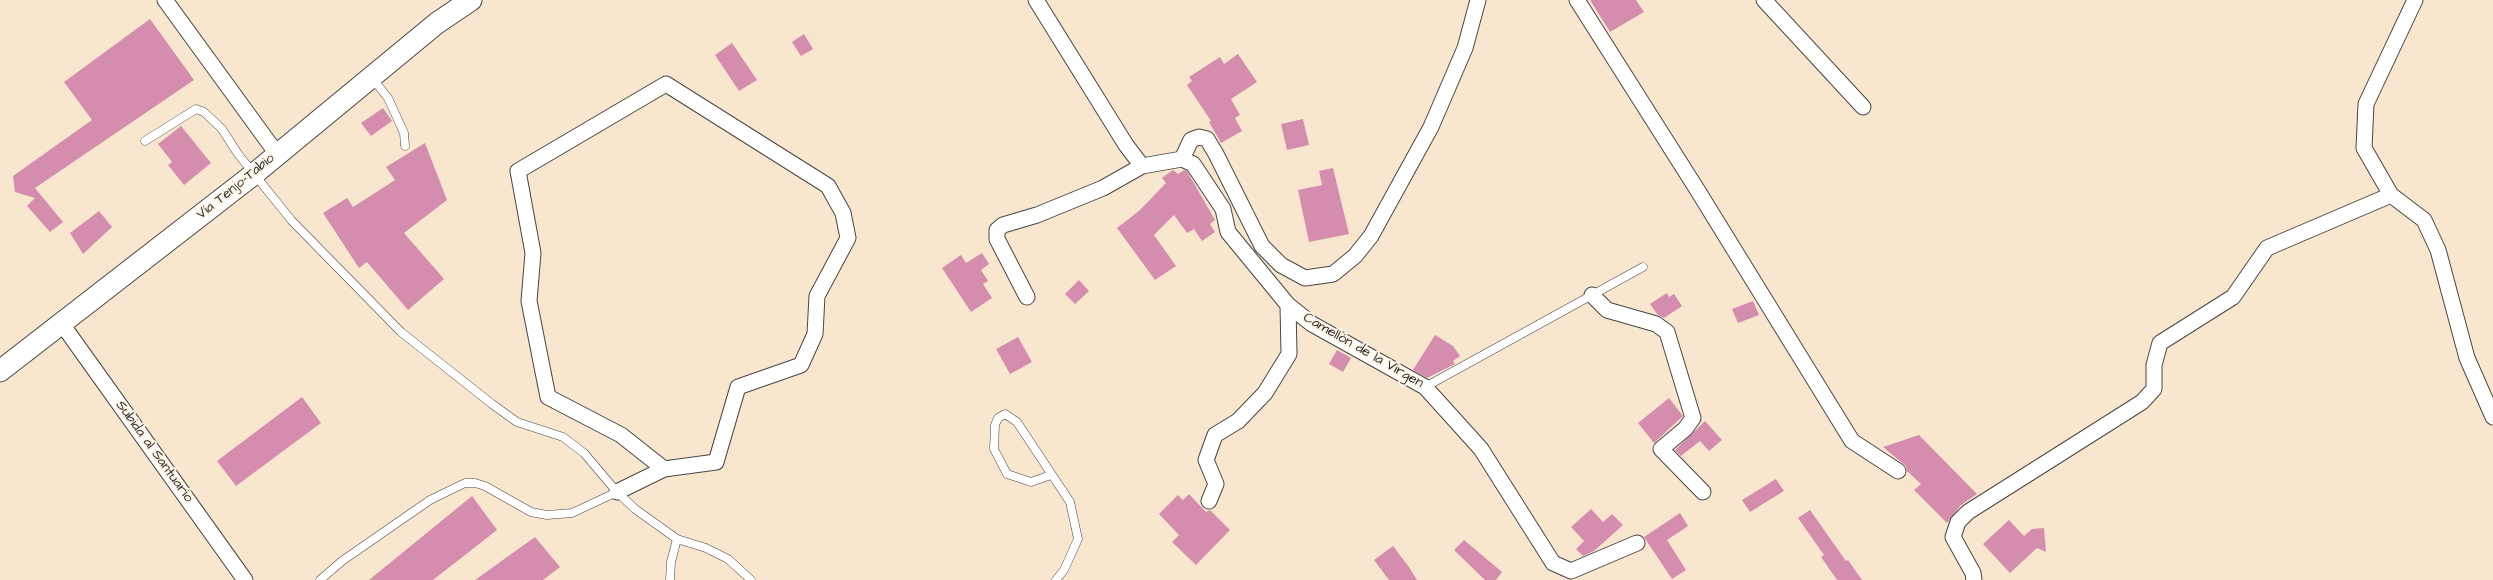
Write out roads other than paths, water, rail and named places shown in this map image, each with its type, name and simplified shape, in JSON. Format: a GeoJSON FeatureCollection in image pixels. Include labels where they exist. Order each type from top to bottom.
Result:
{"type":"FeatureCollection","features":[{"type":"Feature","properties":{"kind":"main road","name":"Vía Tenjo-Tabio"},"geometry":{"type":"LineString","coordinates":[[0,372],[254,174],[437,23],[471,0]]}},
{"type":"Feature","properties":{"kind":"street"},"geometry":{"type":"LineString","coordinates":[[165,0],[277,154]]}},
{"type":"Feature","properties":{"kind":"street"},"geometry":{"type":"LineString","coordinates":[[1036,0],[1126,145],[1142,166]]}},
{"type":"Feature","properties":{"kind":"street"},"geometry":{"type":"LineString","coordinates":[[1027,297],[997,239],[997,230],[1003,225],[1037,215],[1103,188],[1142,166],[1182,159],[1191,140],[1199,137],[1207,139],[1216,154],[1262,246],[1281,265],[1305,278],[1333,274],[1355,256],[1371,236],[1431,127],[1466,48],[1478,0]]}},
{"type":"Feature","properties":{"kind":"street"},"geometry":{"type":"LineString","coordinates":[[1576,0],[1698,190],[1852,441],[1898,471]]}},
{"type":"Feature","properties":{"kind":"street"},"geometry":{"type":"LineString","coordinates":[[1764,0],[1863,107]]}},
{"type":"Feature","properties":{"kind":"street"},"geometry":{"type":"LineString","coordinates":[[2415,0],[2366,104],[2364,148],[2391,195],[2424,220],[2438,250],[2467,358],[2493,417]]}},
{"type":"Feature","properties":{"kind":"street"},"geometry":{"type":"LineString","coordinates":[[617,492],[664,468],[716,462],[738,387],[801,365],[815,334],[817,296],[848,238],[843,214],[828,186],[666,84],[518,171],[533,253],[528,301],[548,397],[620,435],[664,468]]}},
{"type":"Feature","properties":{"kind":"street","name":"Camellón de la Virgen"},"geometry":{"type":"LineString","coordinates":[[1182,159],[1193,164],[1223,209],[1228,232],[1288,305],[1312,324],[1425,387],[1481,449],[1543,545],[1553,564],[1571,571],[1637,543]]}},
{"type":"Feature","properties":{"kind":"street"},"geometry":{"type":"LineString","coordinates":[[1974,580],[1973,573],[1953,537],[1958,522],[1968,512],[2142,402],[2154,390],[2154,365],[2160,343],[2233,297],[2267,248],[2391,195]]}},
{"type":"Feature","properties":{"kind":"street"},"geometry":{"type":"LineString","coordinates":[[1592,295],[1607,310],[1656,324],[1668,332],[1693,418],[1685,429],[1661,449],[1703,492]]}},
{"type":"Feature","properties":{"kind":"street"},"geometry":{"type":"LineString","coordinates":[[1209,501],[1216,484],[1206,460],[1215,435],[1238,421],[1264,393],[1289,354],[1288,305]]}},
{"type":"Feature","properties":{"kind":"street","name":"Subida al Santuario"},"geometry":{"type":"LineString","coordinates":[[62,324],[245,580]]}},
{"type":"Feature","properties":{"kind":"lane"},"geometry":{"type":"LineString","coordinates":[[371,77],[388,98],[404,133],[405,146]]}},
{"type":"Feature","properties":{"kind":"lane"},"geometry":{"type":"LineString","coordinates":[[145,141],[196,109],[204,112],[216,123],[292,221],[401,332],[517,422],[563,437],[584,453],[617,492],[636,509],[677,539],[728,559],[751,580]]}},
{"type":"Feature","properties":{"kind":"lane"},"geometry":{"type":"LineString","coordinates":[[1425,387],[1643,267]]}},
{"type":"Feature","properties":{"kind":"lane"},"geometry":{"type":"LineString","coordinates":[[1051,475],[1031,482],[1007,474],[994,450],[995,425],[998,418],[1005,414],[1017,422],[1070,502],[1078,540],[1064,570],[1056,580]]}},
{"type":"Feature","properties":{"kind":"lane"},"geometry":{"type":"LineString","coordinates":[[320,580],[342,560],[430,500],[465,483],[485,486],[531,512],[547,515],[572,513],[617,492]]}},
{"type":"Feature","properties":{"kind":"lane"},"geometry":{"type":"LineString","coordinates":[[670,580],[671,562],[677,539]]}}]}
